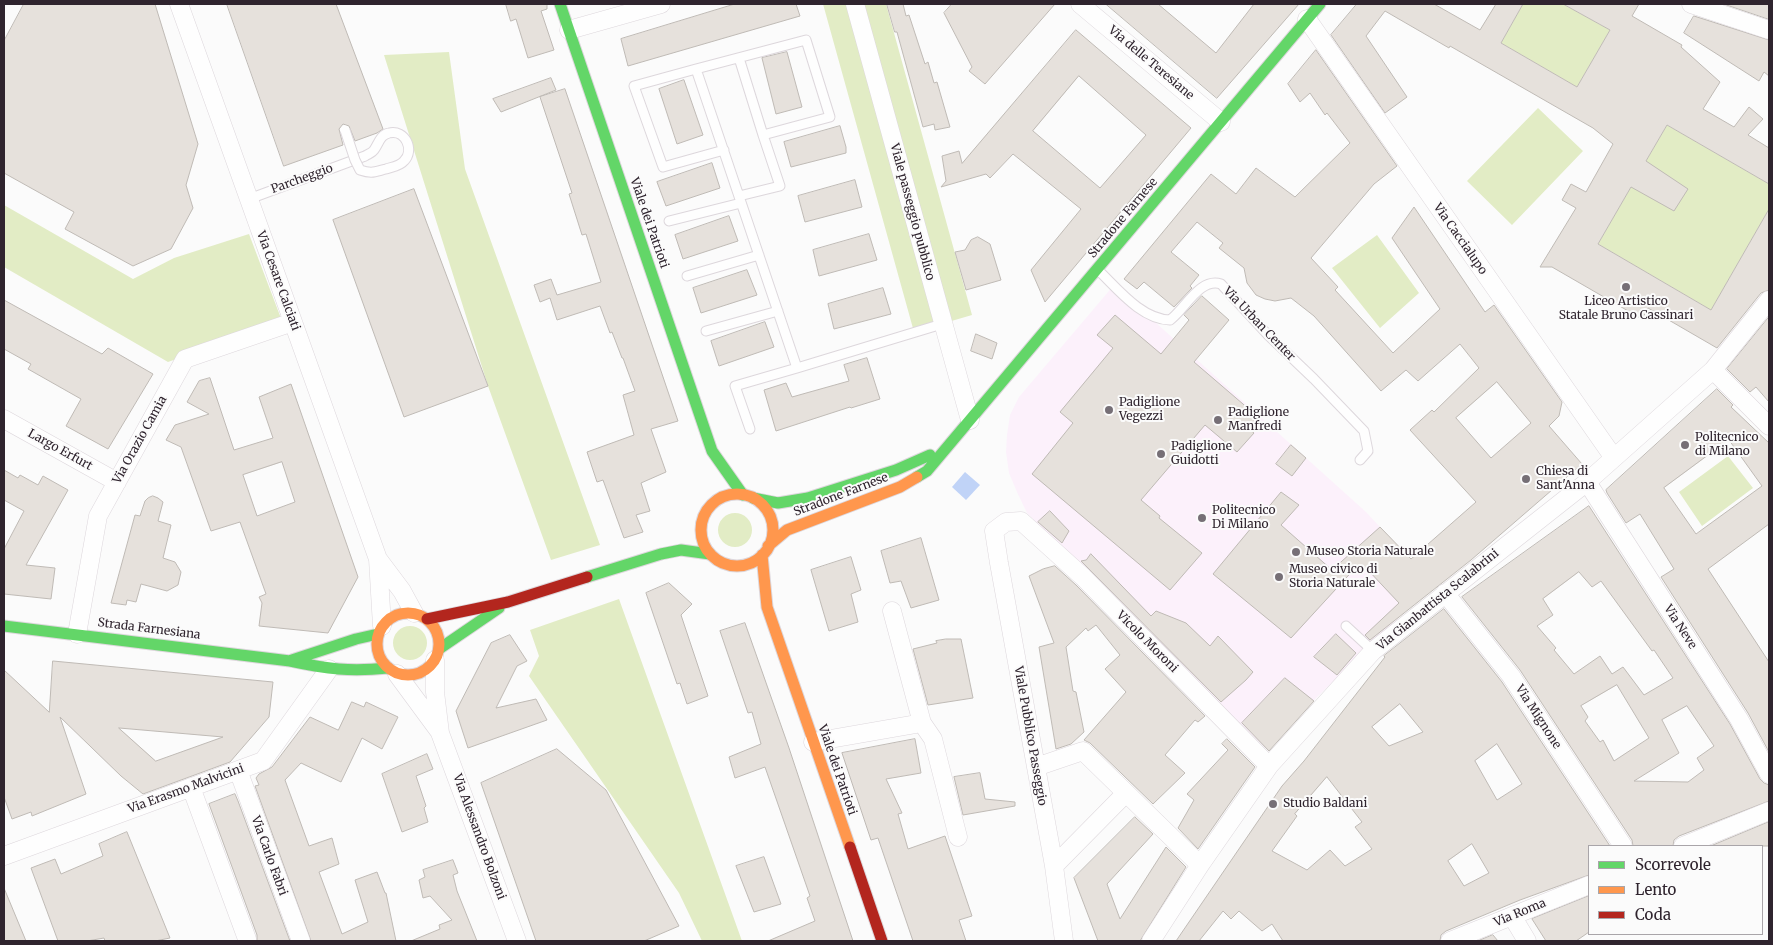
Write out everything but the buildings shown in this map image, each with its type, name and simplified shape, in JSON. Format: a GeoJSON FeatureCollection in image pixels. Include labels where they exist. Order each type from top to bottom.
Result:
{"type":"FeatureCollection","features":[{"type":"Feature","properties":{"kind":"street","name":"Via Cesare Calciati"},"geometry":{"type":"LineString","coordinates":[[179,4],[378,559],[420,616]]}},
{"type":"Feature","properties":{"kind":"street","name":"Viale dei Patrioti"},"geometry":{"type":"LineString","coordinates":[[560,4],[712,451],[729,476],[748,496]]}},
{"type":"Feature","properties":{"kind":"street"},"geometry":{"type":"LineString","coordinates":[[569,30],[661,4]]}},
{"type":"Feature","properties":{"kind":"street","name":"Viale passeggio pubblico"},"geometry":{"type":"LineString","coordinates":[[855,4],[970,420]]}},
{"type":"Feature","properties":{"kind":"street","name":"Via delle Teresiane"},"geometry":{"type":"LineString","coordinates":[[1080,4],[1222,122]]}},
{"type":"Feature","properties":{"kind":"street","name":"Stradone Farnese"},"geometry":{"type":"LineString","coordinates":[[765,551],[788,530],[900,487],[927,471],[1320,4]]}},
{"type":"Feature","properties":{"kind":"street"},"geometry":{"type":"LineString","coordinates":[[1691,4],[1769,30]]}},
{"type":"Feature","properties":{"kind":"street","name":"Via Caccialupo"},"geometry":{"type":"LineString","coordinates":[[1307,19],[1614,458]]}},
{"type":"Feature","properties":{"kind":"street","name":"Via Gianbattista Scalabrini"},"geometry":{"type":"LineString","coordinates":[[1151,941],[1200,865],[1269,766],[1373,651],[1587,482],[1713,370],[1769,300]]}},
{"type":"Feature","properties":{"kind":"street","name":"Via Orazio Camia"},"geometry":{"type":"LineString","coordinates":[[77,634],[98,516],[185,359],[293,322]]}},
{"type":"Feature","properties":{"kind":"street"},"geometry":{"type":"LineString","coordinates":[[1713,370],[1769,426]]}},
{"type":"Feature","properties":{"kind":"street","name":"Largo Erfurt"},"geometry":{"type":"LineString","coordinates":[[4,419],[117,482]]}},
{"type":"Feature","properties":{"kind":"street","name":"Stradone Farnese"},"geometry":{"type":"LineString","coordinates":[[748,496],[778,503],[808,498],[896,470],[944,449]]}},
{"type":"Feature","properties":{"kind":"street","name":"Viale dei Patrioti"},"geometry":{"type":"LineString","coordinates":[[712,451],[713,474]]}},
{"type":"Feature","properties":{"kind":"street","name":"Via Neve"},"geometry":{"type":"LineString","coordinates":[[1587,482],[1739,719],[1769,774]]}},
{"type":"Feature","properties":{"kind":"street"},"geometry":{"type":"LineString","coordinates":[[711,506],[712,490]]}},
{"type":"Feature","properties":{"kind":"street"},"geometry":{"type":"LineString","coordinates":[[737,494],[748,496],[759,501],[767,510],[772,520],[773,532],[765,551],[754,561],[743,565],[734,565],[720,561],[710,554],[704,544],[701,532],[707,510],[715,501],[725,496],[737,494]]}},
{"type":"Feature","properties":{"kind":"street","name":"Vicolo Moroni"},"geometry":{"type":"LineString","coordinates":[[994,531],[1006,522],[1021,521],[1083,577],[1269,766]]}},
{"type":"Feature","properties":{"kind":"street"},"geometry":{"type":"LineString","coordinates":[[660,554],[679,544],[702,524]]}},
{"type":"Feature","properties":{"kind":"street","name":"Viale Pubblico Passeggio"},"geometry":{"type":"LineString","coordinates":[[994,531],[1054,866],[1064,941]]}},
{"type":"Feature","properties":{"kind":"street"},"geometry":{"type":"LineString","coordinates":[[508,602],[437,654],[428,668],[419,673],[408,675],[393,671],[382,661],[378,652],[376,643],[380,630],[388,619],[405,612],[420,616],[508,602],[660,554],[681,550],[710,554]]}},
{"type":"Feature","properties":{"kind":"street","name":"Viale dei Patrioti"},"geometry":{"type":"LineString","coordinates":[[765,551],[767,608],[882,941]]}},
{"type":"Feature","properties":{"kind":"street","name":"Via Cesare Calciati"},"geometry":{"type":"LineString","coordinates":[[378,559],[380,630]]}},
{"type":"Feature","properties":{"kind":"street"},"geometry":{"type":"LineString","coordinates":[[734,565],[745,579]]}},
{"type":"Feature","properties":{"kind":"street","name":"Viale dei Patrioti"},"geometry":{"type":"LineString","coordinates":[[752,588],[767,608]]}},
{"type":"Feature","properties":{"kind":"street","name":"Via Mignone"},"geometry":{"type":"LineString","coordinates":[[1445,593],[1511,676],[1622,845]]}},
{"type":"Feature","properties":{"kind":"street"},"geometry":{"type":"LineString","coordinates":[[892,611],[922,723],[933,739],[958,837]]}},
{"type":"Feature","properties":{"kind":"street"},"geometry":{"type":"LineString","coordinates":[[420,616],[437,632],[437,654]]}},
{"type":"Feature","properties":{"kind":"street","name":"Strada Farnesiana"},"geometry":{"type":"LineString","coordinates":[[4,626],[290,660],[329,669],[393,671]]}},
{"type":"Feature","properties":{"kind":"street","name":"Strada Farnesiana"},"geometry":{"type":"LineString","coordinates":[[290,660],[380,630]]}},
{"type":"Feature","properties":{"kind":"street","name":"Via Alessandro Bolzoni"},"geometry":{"type":"LineString","coordinates":[[437,654],[435,692],[440,733],[517,941]]}},
{"type":"Feature","properties":{"kind":"street","name":"Via Erasmo Malvicini"},"geometry":{"type":"LineString","coordinates":[[4,856],[263,760],[329,669]]}},
{"type":"Feature","properties":{"kind":"street","name":"Via Alessandro Bolzoni"},"geometry":{"type":"LineString","coordinates":[[393,671],[440,733]]}},
{"type":"Feature","properties":{"kind":"street"},"geometry":{"type":"LineString","coordinates":[[813,742],[922,723]]}},
{"type":"Feature","properties":{"kind":"street"},"geometry":{"type":"LineString","coordinates":[[1036,767],[1083,750],[1200,865]]}},
{"type":"Feature","properties":{"kind":"street","name":"Via Carlo Fabri"},"geometry":{"type":"LineString","coordinates":[[238,770],[301,941]]}},
{"type":"Feature","properties":{"kind":"street"},"geometry":{"type":"LineString","coordinates":[[191,787],[247,939]]}},
{"type":"Feature","properties":{"kind":"street"},"geometry":{"type":"LineString","coordinates":[[1054,866],[1071,851],[1126,792]]}},
{"type":"Feature","properties":{"kind":"street"},"geometry":{"type":"LineString","coordinates":[[1685,845],[1769,811]]}},
{"type":"Feature","properties":{"kind":"street","name":"Via Roma"},"geometry":{"type":"LineString","coordinates":[[1450,941],[1588,884]]}},
{"type":"Feature","properties":{"kind":"street"},"geometry":{"type":"LineString","coordinates":[[1512,916],[1527,941]]}},
{"type":"Feature","properties":{"kind":"lane"},"geometry":{"type":"LineString","coordinates":[[724,150],[663,167],[634,86],[806,40],[830,117],[763,136]]}},
{"type":"Feature","properties":{"kind":"lane"},"geometry":{"type":"LineString","coordinates":[[669,221],[780,186],[739,58]]}},
{"type":"Feature","properties":{"kind":"lane"},"geometry":{"type":"LineString","coordinates":[[696,69],[797,368]]}},
{"type":"Feature","properties":{"kind":"lane","name":"Parcheggio"},"geometry":{"type":"LineString","coordinates":[[249,199],[364,156],[373,151],[380,138],[389,132],[400,134],[407,141],[410,151],[405,161],[399,165],[371,173],[360,170],[355,160],[345,130]]}},
{"type":"Feature","properties":{"kind":"lane"},"geometry":{"type":"LineString","coordinates":[[687,276],[759,255]]}},
{"type":"Feature","properties":{"kind":"lane","name":"Via Urban Center"},"geometry":{"type":"LineString","coordinates":[[1097,270],[1140,309],[1151,316],[1163,320],[1170,320],[1178,314],[1196,293],[1206,285],[1214,282],[1221,284],[1268,335],[1364,431],[1368,451],[1360,460]]}},
{"type":"Feature","properties":{"kind":"lane"},"geometry":{"type":"LineString","coordinates":[[706,331],[778,311]]}},
{"type":"Feature","properties":{"kind":"lane"},"geometry":{"type":"LineString","coordinates":[[750,429],[735,386],[942,324]]}},
{"type":"Feature","properties":{"kind":"lane"},"geometry":{"type":"LineString","coordinates":[[1346,626],[1373,651]]}},
{"type":"Feature","properties":{"kind":"shaded area","name":"Politecnico Di Milano"},"geometry":{"type":"Polygon","coordinates":[[[1114,285],[1366,512],[1433,584],[1265,748],[1027,513],[1009,473],[1006,452],[1007,435],[1010,415],[1019,397],[1114,285]]]}},
{"type":"Feature","properties":{"kind":"green space"},"geometry":{"type":"Polygon","coordinates":[[[823,4],[886,4],[972,315],[914,332],[823,4]]]}},
{"type":"Feature","properties":{"kind":"green space"},"geometry":{"type":"Polygon","coordinates":[[[1523,4],[1563,4],[1610,30],[1577,87],[1501,43],[1523,4]]]}},
{"type":"Feature","properties":{"kind":"green space"},"geometry":{"type":"Polygon","coordinates":[[[449,52],[465,169],[600,545],[551,560],[488,386],[384,55],[449,52]]]}},
{"type":"Feature","properties":{"kind":"green space"},"geometry":{"type":"Polygon","coordinates":[[[1538,108],[1583,151],[1512,225],[1467,181],[1538,108]]]}},
{"type":"Feature","properties":{"kind":"green space"},"geometry":{"type":"Polygon","coordinates":[[[1667,125],[1769,184],[1769,209],[1711,310],[1598,244],[1667,125]]]}},
{"type":"Feature","properties":{"kind":"green space"},"geometry":{"type":"Polygon","coordinates":[[[4,205],[133,279],[174,258],[249,234],[282,321],[168,362],[4,267],[4,205]]]}},
{"type":"Feature","properties":{"kind":"green space"},"geometry":{"type":"Polygon","coordinates":[[[1377,235],[1419,293],[1380,328],[1332,268],[1377,235]]]}},
{"type":"Feature","properties":{"kind":"green space"},"geometry":{"type":"Polygon","coordinates":[[[1728,456],[1753,488],[1702,526],[1679,492],[1728,456]]]}},
{"type":"Feature","properties":{"kind":"green space"},"geometry":{"type":"Polygon","coordinates":[[[735,513],[742,514],[747,518],[751,523],[751,537],[747,542],[742,546],[735,547],[728,546],[723,542],[719,537],[718,530],[719,523],[723,518],[728,514],[735,513]]]}},
{"type":"Feature","properties":{"kind":"green space"},"geometry":{"type":"Polygon","coordinates":[[[619,599],[742,941],[702,941],[679,893],[529,676],[539,656],[530,630],[619,599]]]}},
{"type":"Feature","properties":{"kind":"green space"},"geometry":{"type":"Polygon","coordinates":[[[410,626],[422,631],[427,643],[422,655],[410,660],[398,655],[393,643],[398,631],[410,626]]]}},
{"type":"Feature","properties":{"kind":"water"},"geometry":{"type":"Polygon","coordinates":[[[965,472],[980,485],[966,500],[952,487],[965,472]]]}},
{"type":"Feature","properties":{"kind":"traffic: fast"},"geometry":{"type":"LineString","coordinates":[[560,4],[712,451],[743,495]]}},
{"type":"Feature","properties":{"kind":"traffic: fast"},"geometry":{"type":"LineString","coordinates":[[917,477],[927,471],[1320,4]]}},
{"type":"Feature","properties":{"kind":"traffic: fast"},"geometry":{"type":"LineString","coordinates":[[753,498],[778,503],[808,498],[896,470],[930,455]]}},
{"type":"Feature","properties":{"kind":"traffic: fast"},"geometry":{"type":"LineString","coordinates":[[587,577],[661,554],[681,550],[710,554]]}},
{"type":"Feature","properties":{"kind":"traffic: fast"},"geometry":{"type":"LineString","coordinates":[[439,649],[499,608]]}},
{"type":"Feature","properties":{"kind":"traffic: fast"},"geometry":{"type":"LineString","coordinates":[[4,626],[290,661],[327,668],[350,670],[388,668]]}},
{"type":"Feature","properties":{"kind":"traffic: fast"},"geometry":{"type":"LineString","coordinates":[[292,660],[356,639],[378,634]]}},
{"type":"Feature","properties":{"kind":"traffic: slow"},"geometry":{"type":"LineString","coordinates":[[768,546],[787,530],[900,487],[917,477]]}},
{"type":"Feature","properties":{"kind":"traffic: slow"},"geometry":{"type":"LineString","coordinates":[[737,494],[757,500],[767,510],[773,530],[767,550],[757,560],[737,566],[717,560],[707,550],[701,530],[707,510],[717,500],[737,494]]}},
{"type":"Feature","properties":{"kind":"traffic: slow"},"geometry":{"type":"LineString","coordinates":[[762,555],[767,607],[850,847]]}},
{"type":"Feature","properties":{"kind":"traffic: slow"},"geometry":{"type":"LineString","coordinates":[[402,613],[414,613],[430,622],[437,632],[439,644],[437,656],[430,666],[414,675],[402,675],[391,670],[382,661],[377,650],[377,638],[382,627],[391,618],[402,613]]}},
{"type":"Feature","properties":{"kind":"traffic: jam"},"geometry":{"type":"LineString","coordinates":[[427,619],[508,602],[587,577]]}},
{"type":"Feature","properties":{"kind":"traffic: jam"},"geometry":{"type":"LineString","coordinates":[[850,847],[882,941]]}},
{"type":"Feature","properties":{"kind":"place","name":"Liceo Artistico Statale Bruno Cassinari"},"geometry":{"type":"Point","coordinates":[1626,287]}},
{"type":"Feature","properties":{"kind":"place","name":"Padiglione Vegezzi"},"geometry":{"type":"Point","coordinates":[1109,410]}},
{"type":"Feature","properties":{"kind":"place","name":"Padiglione Manfredi"},"geometry":{"type":"Point","coordinates":[1218,420]}},
{"type":"Feature","properties":{"kind":"place","name":"Politecnico di Milano"},"geometry":{"type":"Point","coordinates":[1685,445]}},
{"type":"Feature","properties":{"kind":"place","name":"Padiglione Guidotti"},"geometry":{"type":"Point","coordinates":[1161,454]}},
{"type":"Feature","properties":{"kind":"place","name":"Chiesa di Sant'Anna"},"geometry":{"type":"Point","coordinates":[1526,479]}},
{"type":"Feature","properties":{"kind":"place","name":"Politecnico Di Milano"},"geometry":{"type":"Point","coordinates":[1202,518]}},
{"type":"Feature","properties":{"kind":"place","name":"Museo Storia Naturale"},"geometry":{"type":"Point","coordinates":[1296,552]}},
{"type":"Feature","properties":{"kind":"place","name":"Museo civico di Storia Naturale"},"geometry":{"type":"Point","coordinates":[1279,577]}},
{"type":"Feature","properties":{"kind":"place","name":"Studio Baldani"},"geometry":{"type":"Point","coordinates":[1273,804]}}]}
